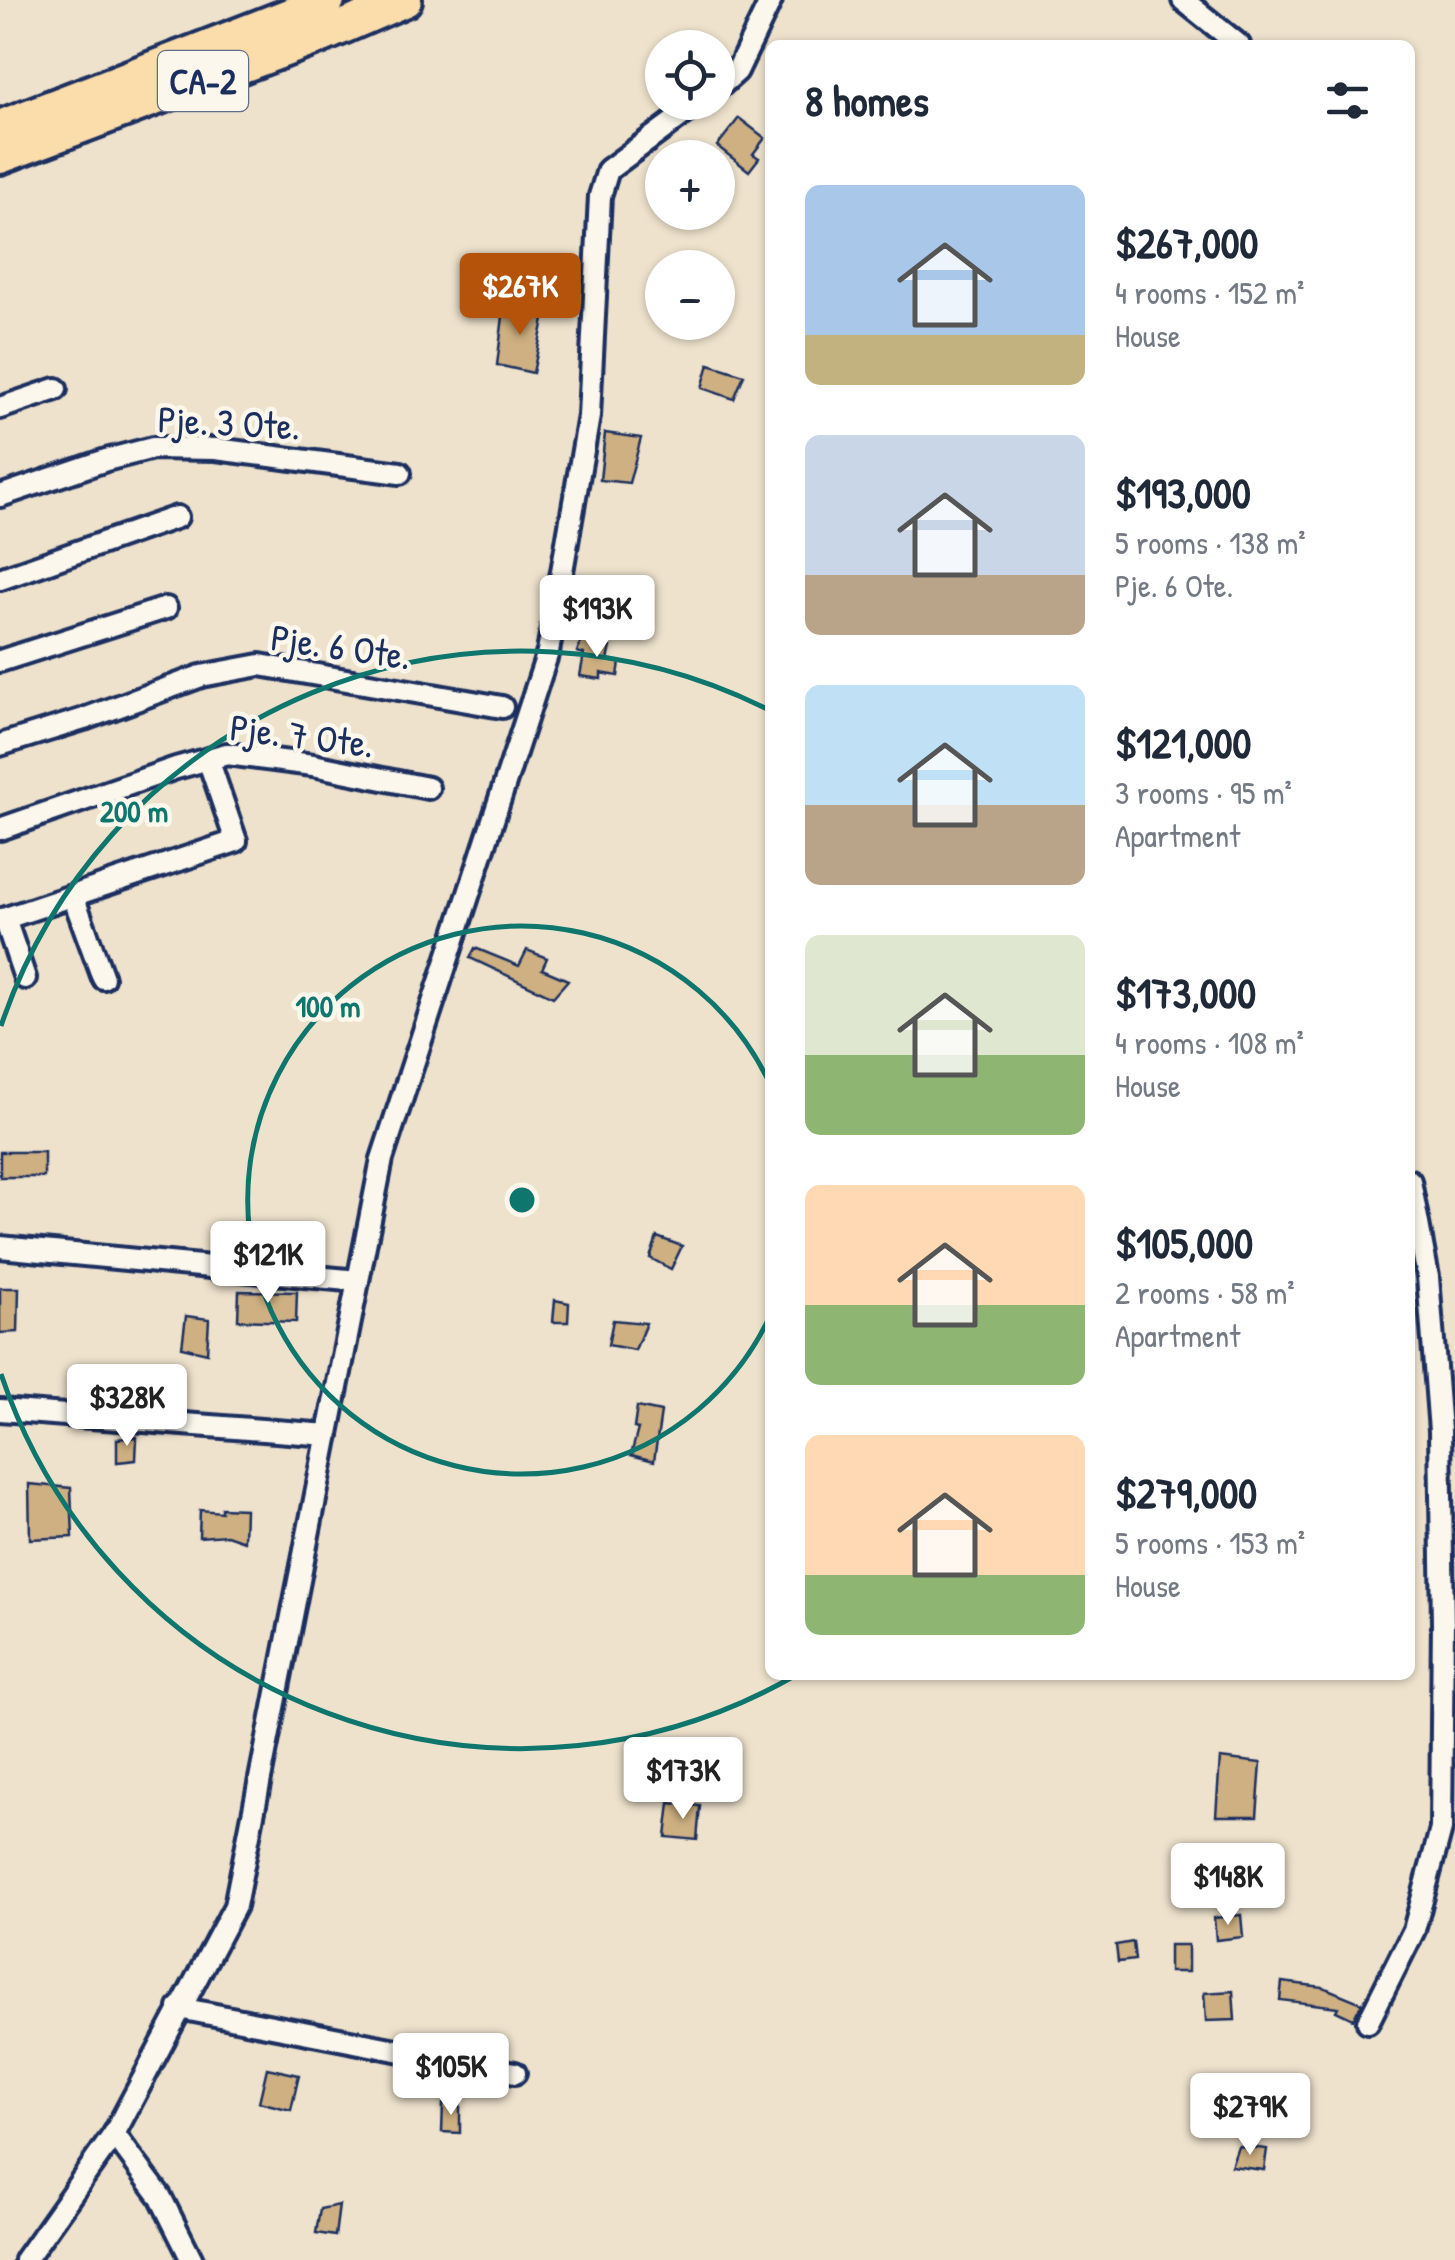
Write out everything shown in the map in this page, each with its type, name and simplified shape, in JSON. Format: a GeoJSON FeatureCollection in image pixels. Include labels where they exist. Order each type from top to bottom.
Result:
{"type":"FeatureCollection","features":[{"type":"Feature","properties":{"kind":"main road","name":"CA-2"},"geometry":{"type":"LineString","coordinates":[[0,127],[328,0]]}},
{"type":"Feature","properties":{"kind":"main road","name":"CA-2"},"geometry":{"type":"LineString","coordinates":[[0,157],[322,36],[405,0]]}},
{"type":"Feature","properties":{"kind":"street"},"geometry":{"type":"LineString","coordinates":[[735,73],[771,0]]}},
{"type":"Feature","properties":{"kind":"street"},"geometry":{"type":"LineString","coordinates":[[1184,0],[1233,40]]}},
{"type":"Feature","properties":{"kind":"street"},"geometry":{"type":"LineString","coordinates":[[25,2260],[114,2134],[235,1906],[382,1159],[548,652],[589,416],[600,196],[608,170],[676,120]]}},
{"type":"Feature","properties":{"kind":"street"},"geometry":{"type":"LineString","coordinates":[[0,408],[56,389]]}},
{"type":"Feature","properties":{"kind":"street","name":"Pje. 3 Ote."},"geometry":{"type":"LineString","coordinates":[[0,496],[153,448],[216,449],[400,474]]}},
{"type":"Feature","properties":{"kind":"street"},"geometry":{"type":"LineString","coordinates":[[0,579],[177,516]]}},
{"type":"Feature","properties":{"kind":"street"},"geometry":{"type":"LineString","coordinates":[[0,661],[166,608]]}},
{"type":"Feature","properties":{"kind":"street","name":"Pje. 6 Ote."},"geometry":{"type":"LineString","coordinates":[[0,744],[200,676],[260,665],[502,707]]}},
{"type":"Feature","properties":{"kind":"street","name":"Pje. 7 Ote."},"geometry":{"type":"LineString","coordinates":[[0,829],[227,754],[428,788]]}},
{"type":"Feature","properties":{"kind":"street"},"geometry":{"type":"LineString","coordinates":[[26,978],[2,919],[236,841],[208,759]]}},
{"type":"Feature","properties":{"kind":"street"},"geometry":{"type":"LineString","coordinates":[[74,896],[103,978]]}},
{"type":"Feature","properties":{"kind":"street"},"geometry":{"type":"LineString","coordinates":[[1368,2022],[1414,1930],[1441,1829],[1440,1431],[1428,1277],[1415,1207]]}},
{"type":"Feature","properties":{"kind":"street"},"geometry":{"type":"LineString","coordinates":[[0,1247],[358,1281]]}},
{"type":"Feature","properties":{"kind":"street"},"geometry":{"type":"LineString","coordinates":[[0,1410],[328,1435]]}},
{"type":"Feature","properties":{"kind":"street"},"geometry":{"type":"LineString","coordinates":[[179,2008],[515,2072]]}},
{"type":"Feature","properties":{"kind":"street"},"geometry":{"type":"LineString","coordinates":[[114,2134],[160,2196],[192,2260]]}},
{"type":"Feature","properties":{"kind":"building"},"geometry":{"type":"Polygon","coordinates":[[[739,118],[765,138],[753,154],[759,158],[749,171],[735,160],[735,140],[722,140],[739,118]]]}},
{"type":"Feature","properties":{"kind":"building"},"geometry":{"type":"Polygon","coordinates":[[[504,308],[546,310],[533,373],[497,365],[504,308]]]}},
{"type":"Feature","properties":{"kind":"building"},"geometry":{"type":"Polygon","coordinates":[[[709,364],[744,375],[734,399],[702,388],[709,364]]]}},
{"type":"Feature","properties":{"kind":"building"},"geometry":{"type":"Polygon","coordinates":[[[605,433],[641,438],[629,483],[600,480],[605,433]]]}},
{"type":"Feature","properties":{"kind":"building"},"geometry":{"type":"Polygon","coordinates":[[[582,637],[611,647],[608,660],[620,662],[618,676],[580,676],[584,654],[577,652],[582,637]]]}},
{"type":"Feature","properties":{"kind":"building"},"geometry":{"type":"Polygon","coordinates":[[[475,948],[519,966],[527,950],[547,958],[542,969],[568,980],[553,997],[470,958],[475,948]]]}},
{"type":"Feature","properties":{"kind":"building"},"geometry":{"type":"Polygon","coordinates":[[[0,1152],[44,1152],[44,1177],[0,1177],[0,1152]]]}},
{"type":"Feature","properties":{"kind":"building"},"geometry":{"type":"Polygon","coordinates":[[[657,1237],[682,1246],[671,1269],[650,1258],[657,1237]]]}},
{"type":"Feature","properties":{"kind":"building"},"geometry":{"type":"Polygon","coordinates":[[[0,1288],[19,1288],[18,1332],[0,1333],[0,1288]]]}},
{"type":"Feature","properties":{"kind":"building"},"geometry":{"type":"Polygon","coordinates":[[[239,1291],[297,1292],[296,1322],[238,1320],[239,1291]]]}},
{"type":"Feature","properties":{"kind":"building"},"geometry":{"type":"Polygon","coordinates":[[[555,1300],[569,1303],[568,1322],[553,1322],[555,1300]]]}},
{"type":"Feature","properties":{"kind":"building"},"geometry":{"type":"Polygon","coordinates":[[[186,1316],[209,1319],[207,1353],[182,1347],[186,1316]]]}},
{"type":"Feature","properties":{"kind":"building"},"geometry":{"type":"Polygon","coordinates":[[[613,1320],[646,1323],[635,1350],[608,1345],[613,1320]]]}},
{"type":"Feature","properties":{"kind":"building"},"geometry":{"type":"Polygon","coordinates":[[[637,1407],[661,1412],[654,1461],[631,1455],[638,1429],[634,1428],[637,1407]]]}},
{"type":"Feature","properties":{"kind":"building"},"geometry":{"type":"Polygon","coordinates":[[[137,1437],[136,1460],[117,1462],[117,1439],[137,1437]]]}},
{"type":"Feature","properties":{"kind":"building"},"geometry":{"type":"Polygon","coordinates":[[[29,1484],[71,1488],[73,1537],[30,1539],[29,1484]]]}},
{"type":"Feature","properties":{"kind":"building"},"geometry":{"type":"Polygon","coordinates":[[[221,1508],[245,1509],[244,1541],[227,1535],[199,1537],[200,1510],[221,1512],[221,1508]]]}},
{"type":"Feature","properties":{"kind":"building"},"geometry":{"type":"Polygon","coordinates":[[[1220,1758],[1261,1763],[1257,1816],[1216,1816],[1220,1758]]]}},
{"type":"Feature","properties":{"kind":"building"},"geometry":{"type":"Polygon","coordinates":[[[670,1803],[700,1806],[697,1840],[666,1837],[670,1803]]]}},
{"type":"Feature","properties":{"kind":"building"},"geometry":{"type":"Polygon","coordinates":[[[1241,1915],[1243,1937],[1216,1940],[1214,1918],[1241,1915]]]}},
{"type":"Feature","properties":{"kind":"building"},"geometry":{"type":"Polygon","coordinates":[[[1133,1942],[1135,1960],[1118,1962],[1116,1945],[1133,1942]]]}},
{"type":"Feature","properties":{"kind":"building"},"geometry":{"type":"Polygon","coordinates":[[[1169,1945],[1188,1945],[1188,1972],[1169,1972],[1169,1945]]]}},
{"type":"Feature","properties":{"kind":"building"},"geometry":{"type":"Polygon","coordinates":[[[1282,1982],[1323,1987],[1362,2003],[1353,2019],[1336,2011],[1338,2007],[1280,2000],[1282,1982]]]}},
{"type":"Feature","properties":{"kind":"building"},"geometry":{"type":"Polygon","coordinates":[[[1233,1991],[1235,2020],[1206,2021],[1204,1993],[1233,1991]]]}},
{"type":"Feature","properties":{"kind":"building"},"geometry":{"type":"Polygon","coordinates":[[[267,2068],[299,2075],[291,2110],[259,2102],[267,2068]]]}},
{"type":"Feature","properties":{"kind":"building"},"geometry":{"type":"Polygon","coordinates":[[[443,2104],[460,2104],[460,2133],[442,2132],[443,2104]]]}},
{"type":"Feature","properties":{"kind":"building"},"geometry":{"type":"Polygon","coordinates":[[[1209,2104],[1238,2105],[1237,2128],[1209,2128],[1209,2104]]]}},
{"type":"Feature","properties":{"kind":"building"},"geometry":{"type":"Polygon","coordinates":[[[1238,2146],[1267,2149],[1264,2170],[1231,2166],[1238,2146]]]}},
{"type":"Feature","properties":{"kind":"building"},"geometry":{"type":"Polygon","coordinates":[[[339,2205],[335,2236],[316,2233],[320,2209],[339,2205]]]}}]}
